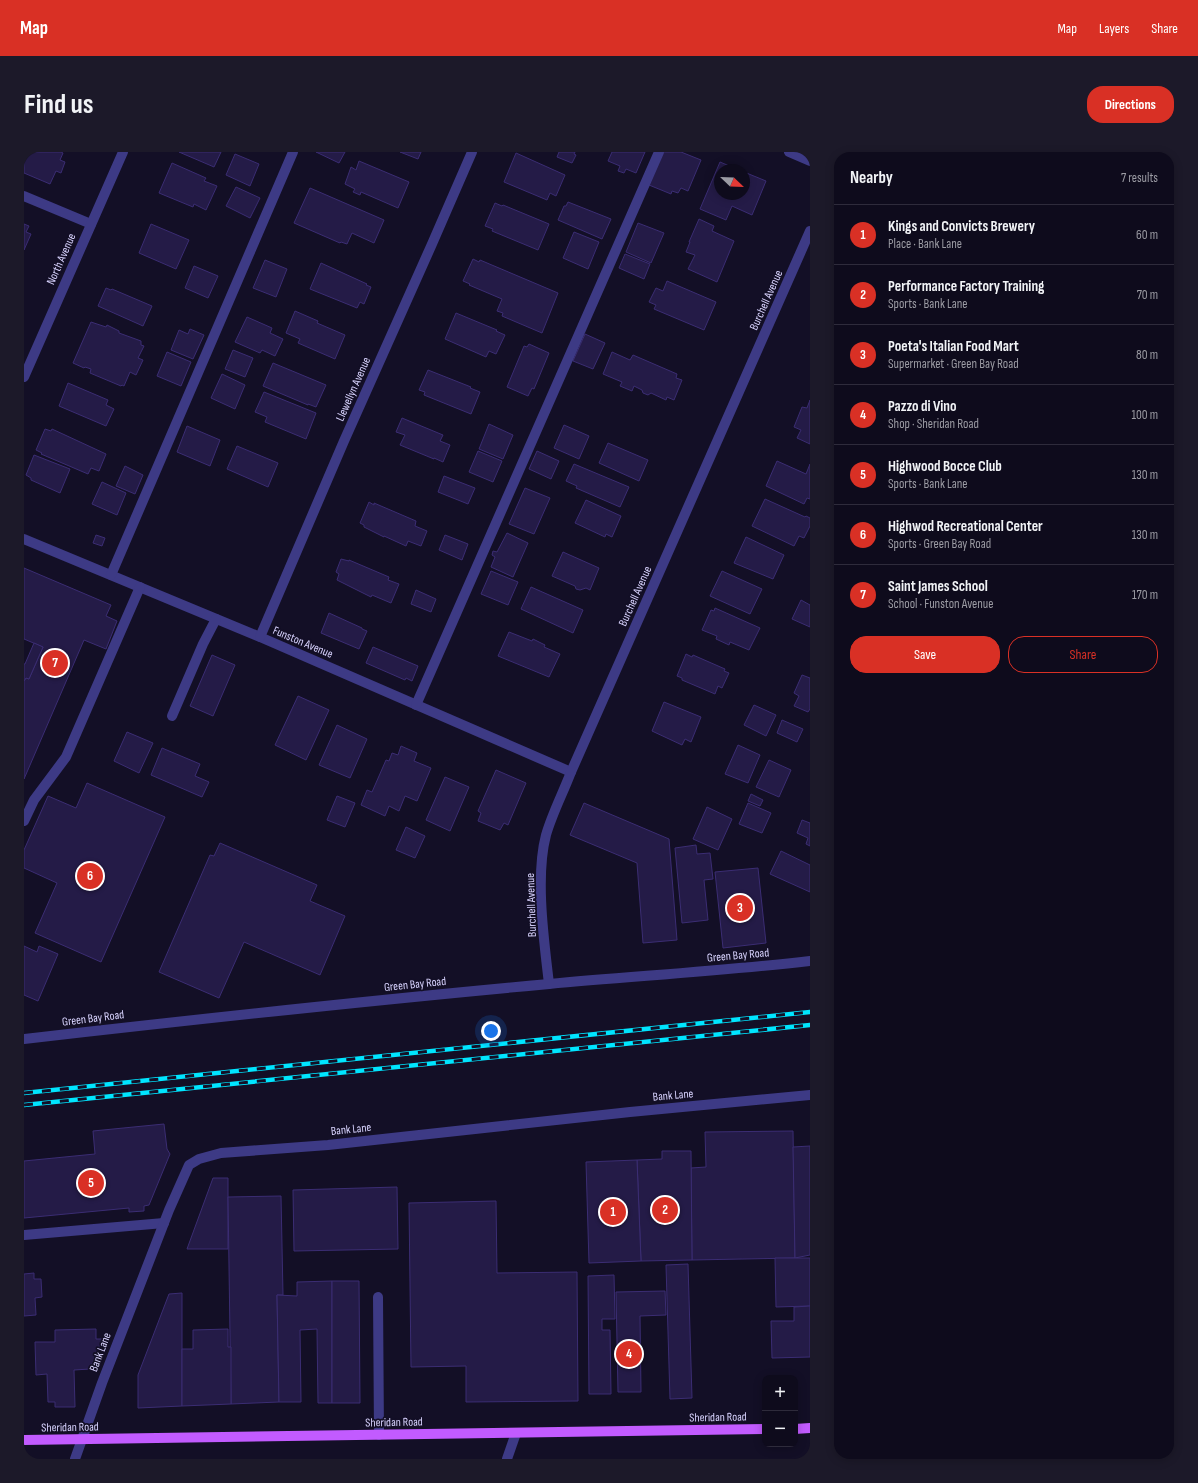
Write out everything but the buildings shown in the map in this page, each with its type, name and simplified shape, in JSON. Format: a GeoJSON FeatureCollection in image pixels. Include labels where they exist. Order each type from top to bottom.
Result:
{"type":"FeatureCollection","features":[{"type":"Feature","properties":{"kind":"main road"},"geometry":{"type":"LineString","coordinates":[[798,1429],[810,1428]]}},
{"type":"Feature","properties":{"kind":"main road","name":"Sheridan Road"},"geometry":{"type":"LineString","coordinates":[[24,1440],[762,1429]]}},
{"type":"Feature","properties":{"kind":"street","name":"North Avenue"},"geometry":{"type":"LineString","coordinates":[[24,377],[123,152]]}},
{"type":"Feature","properties":{"kind":"street"},"geometry":{"type":"LineString","coordinates":[[111,575],[293,152]]}},
{"type":"Feature","properties":{"kind":"street","name":"Llewellyn Avenue"},"geometry":{"type":"LineString","coordinates":[[260,637],[344,441],[472,152]]}},
{"type":"Feature","properties":{"kind":"street"},"geometry":{"type":"LineString","coordinates":[[416,705],[659,152]]}},
{"type":"Feature","properties":{"kind":"street"},"geometry":{"type":"LineString","coordinates":[[789,152],[810,161]]}},
{"type":"Feature","properties":{"kind":"street"},"geometry":{"type":"LineString","coordinates":[[24,196],[91,224]]}},
{"type":"Feature","properties":{"kind":"street","name":"Burchell Avenue"},"geometry":{"type":"LineString","coordinates":[[549,984],[542,901],[542,856],[547,834],[571,772],[810,232]]}},
{"type":"Feature","properties":{"kind":"street","name":"Funston Avenue"},"geometry":{"type":"LineString","coordinates":[[24,539],[260,637],[571,772]]}},
{"type":"Feature","properties":{"kind":"street"},"geometry":{"type":"LineString","coordinates":[[24,821],[34,800],[66,757],[140,587]]}},
{"type":"Feature","properties":{"kind":"street"},"geometry":{"type":"LineString","coordinates":[[172,716],[203,644],[216,619]]}},
{"type":"Feature","properties":{"kind":"street","name":"Green Bay Road"},"geometry":{"type":"LineString","coordinates":[[24,1039],[178,1021],[549,984],[810,961]]}},
{"type":"Feature","properties":{"kind":"street","name":"Bank Lane"},"geometry":{"type":"LineString","coordinates":[[75,1459],[102,1383],[164,1223],[189,1165],[198,1159],[221,1153],[328,1145],[630,1112],[810,1095]]}},
{"type":"Feature","properties":{"kind":"street"},"geometry":{"type":"LineString","coordinates":[[24,1235],[164,1223]]}},
{"type":"Feature","properties":{"kind":"street"},"geometry":{"type":"LineString","coordinates":[[378,1297],[379,1435]]}},
{"type":"Feature","properties":{"kind":"street"},"geometry":{"type":"LineString","coordinates":[[507,1459],[516,1433]]}},
{"type":"Feature","properties":{"kind":"railway"},"geometry":{"type":"LineString","coordinates":[[24,1093],[810,1012]]}},
{"type":"Feature","properties":{"kind":"railway"},"geometry":{"type":"LineString","coordinates":[[24,1105],[810,1025]]}},
{"type":"Feature","properties":{"kind":"place","name":"Saint James School"},"geometry":{"type":"Point","coordinates":[55,663]}},
{"type":"Feature","properties":{"kind":"place","name":"Highwod Recreational Center"},"geometry":{"type":"Point","coordinates":[90,876]}},
{"type":"Feature","properties":{"kind":"place","name":"Poeta's Italian Food Mart"},"geometry":{"type":"Point","coordinates":[740,908]}},
{"type":"Feature","properties":{"kind":"place","name":"Highwood Bocce Club"},"geometry":{"type":"Point","coordinates":[91,1183]}},
{"type":"Feature","properties":{"kind":"place","name":"Performance Factory Training"},"geometry":{"type":"Point","coordinates":[665,1210]}},
{"type":"Feature","properties":{"kind":"place","name":"Kings and Convicts Brewery"},"geometry":{"type":"Point","coordinates":[613,1212]}},
{"type":"Feature","properties":{"kind":"place","name":"Pazzo di Vino"},"geometry":{"type":"Point","coordinates":[629,1354]}}]}
